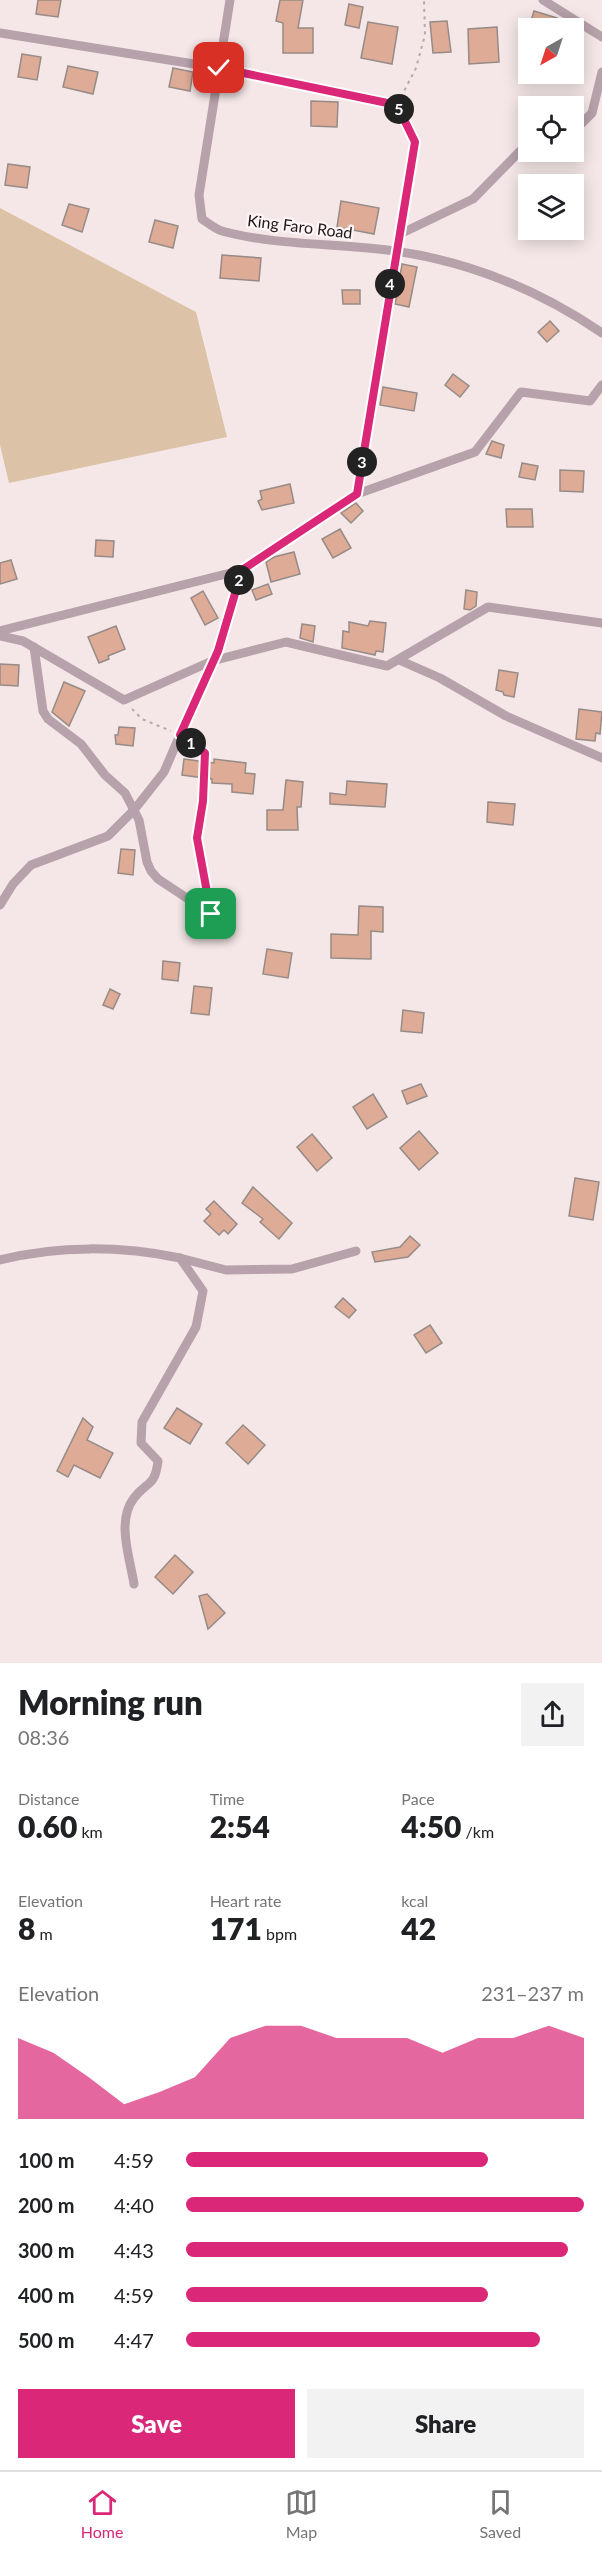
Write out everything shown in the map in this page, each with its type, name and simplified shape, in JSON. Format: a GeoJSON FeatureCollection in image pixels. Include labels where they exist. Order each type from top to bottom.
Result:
{"type":"FeatureCollection","features":[{"type":"Feature","properties":{"kind":"street","name":"King Faro Road"},"geometry":{"type":"LineString","coordinates":[[230,0],[199,195],[202,219],[220,230],[271,239],[395,251],[462,265],[541,295],[602,333]]}},
{"type":"Feature","properties":{"kind":"street"},"geometry":{"type":"LineString","coordinates":[[543,0],[602,36]]}},
{"type":"Feature","properties":{"kind":"street"},"geometry":{"type":"LineString","coordinates":[[0,33],[219,68],[397,105],[415,142],[395,251],[357,494]]}},
{"type":"Feature","properties":{"kind":"street"},"geometry":{"type":"LineString","coordinates":[[584,121],[592,113],[602,72]]}},
{"type":"Feature","properties":{"kind":"street"},"geometry":{"type":"LineString","coordinates":[[399,234],[473,199],[518,153]]}},
{"type":"Feature","properties":{"kind":"street"},"geometry":{"type":"LineString","coordinates":[[0,631],[242,570],[357,494],[475,452],[521,392],[590,401],[602,385]]}},
{"type":"Feature","properties":{"kind":"street"},"geometry":{"type":"LineString","coordinates":[[0,905],[13,884],[31,865],[108,836],[134,810],[164,772],[218,651],[242,570]]}},
{"type":"Feature","properties":{"kind":"street"},"geometry":{"type":"LineString","coordinates":[[0,636],[23,641],[124,700],[212,661],[286,642],[387,666],[488,607],[602,623]]}},
{"type":"Feature","properties":{"kind":"street"},"geometry":{"type":"LineString","coordinates":[[34,647],[42,711],[48,719],[81,744],[105,776],[124,793],[139,820],[147,862],[151,871],[158,879],[211,914]]}},
{"type":"Feature","properties":{"kind":"street"},"geometry":{"type":"LineString","coordinates":[[399,660],[440,678],[506,716],[602,758]]}},
{"type":"Feature","properties":{"kind":"street"},"geometry":{"type":"LineString","coordinates":[[0,1260],[24,1254],[99,1249],[146,1251],[226,1270],[292,1269],[356,1251]]}},
{"type":"Feature","properties":{"kind":"street"},"geometry":{"type":"LineString","coordinates":[[134,1584],[124,1520],[133,1499],[156,1478],[158,1461],[141,1443],[142,1422],[196,1327],[202,1291],[180,1258]]}},
{"type":"Feature","properties":{"kind":"path"},"geometry":{"type":"LineString","coordinates":[[397,105],[416,68],[425,35],[424,0]]}},
{"type":"Feature","properties":{"kind":"path"},"geometry":{"type":"LineString","coordinates":[[124,700],[142,719],[180,735],[205,753],[203,801],[197,838],[215,939]]}},
{"type":"Feature","properties":{"kind":"shaded area"},"geometry":{"type":"Polygon","coordinates":[[[0,208],[196,312],[227,437],[9,483],[0,445],[0,208]]]}},
{"type":"Feature","properties":{"kind":"building"},"geometry":{"type":"Polygon","coordinates":[[[38,0],[61,0],[58,17],[36,14],[38,0]]]}},
{"type":"Feature","properties":{"kind":"building"},"geometry":{"type":"Polygon","coordinates":[[[280,0],[303,0],[298,28],[313,28],[313,53],[283,53],[283,23],[276,21],[280,0]]]}},
{"type":"Feature","properties":{"kind":"building"},"geometry":{"type":"Polygon","coordinates":[[[349,4],[363,7],[359,28],[345,25],[349,4]]]}},
{"type":"Feature","properties":{"kind":"building"},"geometry":{"type":"Polygon","coordinates":[[[534,11],[557,18],[532,18],[534,11]]]}},
{"type":"Feature","properties":{"kind":"building"},"geometry":{"type":"Polygon","coordinates":[[[447,21],[451,52],[433,53],[430,22],[447,21]]]}},
{"type":"Feature","properties":{"kind":"building"},"geometry":{"type":"Polygon","coordinates":[[[368,22],[398,27],[392,64],[361,58],[368,22]]]}},
{"type":"Feature","properties":{"kind":"building"},"geometry":{"type":"Polygon","coordinates":[[[497,27],[499,62],[469,64],[468,29],[497,27]]]}},
{"type":"Feature","properties":{"kind":"building"},"geometry":{"type":"Polygon","coordinates":[[[22,54],[41,57],[37,80],[18,77],[22,54]]]}},
{"type":"Feature","properties":{"kind":"building"},"geometry":{"type":"Polygon","coordinates":[[[68,66],[98,72],[93,94],[63,87],[68,66]]]}},
{"type":"Feature","properties":{"kind":"building"},"geometry":{"type":"Polygon","coordinates":[[[173,68],[193,72],[190,91],[169,87],[173,68]]]}},
{"type":"Feature","properties":{"kind":"building"},"geometry":{"type":"Polygon","coordinates":[[[311,101],[338,102],[337,127],[311,126],[311,101]]]}},
{"type":"Feature","properties":{"kind":"building"},"geometry":{"type":"Polygon","coordinates":[[[8,164],[30,167],[27,188],[5,185],[8,164]]]}},
{"type":"Feature","properties":{"kind":"building"},"geometry":{"type":"Polygon","coordinates":[[[341,201],[379,208],[374,234],[337,227],[341,201]]]}},
{"type":"Feature","properties":{"kind":"building"},"geometry":{"type":"Polygon","coordinates":[[[69,204],[89,209],[82,232],[62,225],[69,204]]]}},
{"type":"Feature","properties":{"kind":"building"},"geometry":{"type":"Polygon","coordinates":[[[155,220],[178,226],[173,248],[149,242],[155,220]]]}},
{"type":"Feature","properties":{"kind":"building"},"geometry":{"type":"Polygon","coordinates":[[[222,255],[261,258],[259,281],[220,278],[222,255]]]}},
{"type":"Feature","properties":{"kind":"building"},"geometry":{"type":"Polygon","coordinates":[[[402,264],[417,267],[409,307],[395,304],[402,264]]]}},
{"type":"Feature","properties":{"kind":"building"},"geometry":{"type":"Polygon","coordinates":[[[342,290],[360,290],[360,304],[343,304],[342,290]]]}},
{"type":"Feature","properties":{"kind":"building"},"geometry":{"type":"Polygon","coordinates":[[[550,321],[559,331],[547,342],[538,332],[550,321]]]}},
{"type":"Feature","properties":{"kind":"building"},"geometry":{"type":"Polygon","coordinates":[[[453,374],[469,386],[460,397],[445,385],[453,374]]]}},
{"type":"Feature","properties":{"kind":"building"},"geometry":{"type":"Polygon","coordinates":[[[383,387],[417,393],[414,411],[380,405],[383,387]]]}},
{"type":"Feature","properties":{"kind":"building"},"geometry":{"type":"Polygon","coordinates":[[[492,441],[504,445],[501,458],[486,454],[492,441]]]}},
{"type":"Feature","properties":{"kind":"building"},"geometry":{"type":"Polygon","coordinates":[[[522,463],[538,466],[535,480],[519,477],[522,463]]]}},
{"type":"Feature","properties":{"kind":"building"},"geometry":{"type":"Polygon","coordinates":[[[560,470],[584,471],[583,492],[560,491],[560,470]]]}},
{"type":"Feature","properties":{"kind":"building"},"geometry":{"type":"Polygon","coordinates":[[[290,484],[294,503],[262,510],[258,501],[262,499],[260,491],[290,484]]]}},
{"type":"Feature","properties":{"kind":"building"},"geometry":{"type":"Polygon","coordinates":[[[356,503],[363,511],[351,523],[341,513],[356,503]]]}},
{"type":"Feature","properties":{"kind":"building"},"geometry":{"type":"Polygon","coordinates":[[[506,509],[532,509],[533,527],[507,527],[506,509]]]}},
{"type":"Feature","properties":{"kind":"building"},"geometry":{"type":"Polygon","coordinates":[[[340,529],[351,548],[333,558],[322,539],[340,529]]]}},
{"type":"Feature","properties":{"kind":"building"},"geometry":{"type":"Polygon","coordinates":[[[96,540],[114,541],[113,557],[95,556],[96,540]]]}},
{"type":"Feature","properties":{"kind":"building"},"geometry":{"type":"Polygon","coordinates":[[[294,552],[300,574],[271,582],[266,562],[274,557],[294,552]]]}},
{"type":"Feature","properties":{"kind":"building"},"geometry":{"type":"Polygon","coordinates":[[[11,560],[17,579],[0,584],[0,563],[11,560]]]}},
{"type":"Feature","properties":{"kind":"building"},"geometry":{"type":"Polygon","coordinates":[[[268,584],[272,594],[256,600],[252,590],[268,584]]]}},
{"type":"Feature","properties":{"kind":"building"},"geometry":{"type":"Polygon","coordinates":[[[466,590],[477,592],[476,606],[470,610],[464,609],[466,590]]]}},
{"type":"Feature","properties":{"kind":"building"},"geometry":{"type":"Polygon","coordinates":[[[203,591],[218,618],[205,625],[191,598],[203,591]]]}},
{"type":"Feature","properties":{"kind":"building"},"geometry":{"type":"Polygon","coordinates":[[[370,621],[386,623],[383,652],[376,651],[375,655],[342,648],[343,631],[349,632],[349,622],[368,626],[370,621]]]}},
{"type":"Feature","properties":{"kind":"building"},"geometry":{"type":"Polygon","coordinates":[[[302,624],[315,626],[313,642],[300,638],[302,624]]]}},
{"type":"Feature","properties":{"kind":"building"},"geometry":{"type":"Polygon","coordinates":[[[116,626],[125,649],[108,656],[109,659],[99,663],[88,637],[116,626]]]}},
{"type":"Feature","properties":{"kind":"building"},"geometry":{"type":"Polygon","coordinates":[[[0,664],[19,665],[18,686],[0,685],[0,664]]]}},
{"type":"Feature","properties":{"kind":"building"},"geometry":{"type":"Polygon","coordinates":[[[499,670],[518,673],[514,697],[496,690],[499,670]]]}},
{"type":"Feature","properties":{"kind":"building"},"geometry":{"type":"Polygon","coordinates":[[[64,682],[85,691],[69,726],[52,712],[64,682]]]}},
{"type":"Feature","properties":{"kind":"building"},"geometry":{"type":"Polygon","coordinates":[[[579,709],[602,712],[600,734],[596,733],[595,741],[576,739],[579,709]]]}},
{"type":"Feature","properties":{"kind":"building"},"geometry":{"type":"Polygon","coordinates":[[[119,727],[135,728],[133,746],[116,744],[115,735],[118,735],[119,727]]]}},
{"type":"Feature","properties":{"kind":"building"},"geometry":{"type":"Polygon","coordinates":[[[184,759],[214,763],[214,759],[246,763],[245,773],[255,774],[253,794],[232,792],[232,784],[212,783],[212,779],[182,775],[184,759]]]}},
{"type":"Feature","properties":{"kind":"building"},"geometry":{"type":"Polygon","coordinates":[[[286,780],[303,782],[301,807],[297,807],[298,830],[267,830],[267,810],[283,810],[286,780]]]}},
{"type":"Feature","properties":{"kind":"building"},"geometry":{"type":"Polygon","coordinates":[[[347,781],[387,784],[385,807],[330,804],[330,793],[346,795],[347,781]]]}},
{"type":"Feature","properties":{"kind":"building"},"geometry":{"type":"Polygon","coordinates":[[[488,802],[515,804],[513,825],[487,822],[488,802]]]}},
{"type":"Feature","properties":{"kind":"building"},"geometry":{"type":"Polygon","coordinates":[[[121,849],[135,850],[133,875],[118,873],[121,849]]]}},
{"type":"Feature","properties":{"kind":"building"},"geometry":{"type":"Polygon","coordinates":[[[359,906],[383,907],[383,932],[371,931],[371,959],[331,958],[331,934],[358,935],[359,906]]]}},
{"type":"Feature","properties":{"kind":"building"},"geometry":{"type":"Polygon","coordinates":[[[267,949],[292,953],[288,978],[263,974],[267,949]]]}},
{"type":"Feature","properties":{"kind":"building"},"geometry":{"type":"Polygon","coordinates":[[[163,961],[180,963],[178,981],[162,979],[163,961]]]}},
{"type":"Feature","properties":{"kind":"building"},"geometry":{"type":"Polygon","coordinates":[[[194,986],[212,988],[209,1015],[191,1013],[194,986]]]}},
{"type":"Feature","properties":{"kind":"building"},"geometry":{"type":"Polygon","coordinates":[[[110,989],[120,994],[113,1009],[103,1005],[110,989]]]}},
{"type":"Feature","properties":{"kind":"building"},"geometry":{"type":"Polygon","coordinates":[[[403,1010],[424,1013],[422,1033],[401,1031],[403,1010]]]}},
{"type":"Feature","properties":{"kind":"building"},"geometry":{"type":"Polygon","coordinates":[[[421,1084],[427,1096],[407,1104],[402,1091],[421,1084]]]}},
{"type":"Feature","properties":{"kind":"building"},"geometry":{"type":"Polygon","coordinates":[[[373,1094],[387,1117],[367,1129],[353,1107],[373,1094]]]}},
{"type":"Feature","properties":{"kind":"building"},"geometry":{"type":"Polygon","coordinates":[[[419,1131],[438,1153],[419,1170],[400,1148],[419,1131]]]}},
{"type":"Feature","properties":{"kind":"building"},"geometry":{"type":"Polygon","coordinates":[[[312,1134],[332,1158],[317,1171],[297,1147],[312,1134]]]}},
{"type":"Feature","properties":{"kind":"building"},"geometry":{"type":"Polygon","coordinates":[[[575,1178],[599,1182],[593,1220],[569,1216],[575,1178]]]}},
{"type":"Feature","properties":{"kind":"building"},"geometry":{"type":"Polygon","coordinates":[[[253,1187],[292,1223],[279,1239],[260,1222],[263,1219],[242,1203],[253,1187]]]}},
{"type":"Feature","properties":{"kind":"building"},"geometry":{"type":"Polygon","coordinates":[[[214,1201],[237,1224],[228,1234],[224,1230],[219,1235],[204,1221],[211,1214],[206,1209],[214,1201]]]}},
{"type":"Feature","properties":{"kind":"building"},"geometry":{"type":"Polygon","coordinates":[[[410,1236],[420,1245],[408,1257],[375,1262],[372,1252],[400,1247],[410,1236]]]}},
{"type":"Feature","properties":{"kind":"building"},"geometry":{"type":"Polygon","coordinates":[[[343,1298],[356,1310],[349,1318],[335,1307],[343,1298]]]}},
{"type":"Feature","properties":{"kind":"building"},"geometry":{"type":"Polygon","coordinates":[[[430,1325],[442,1343],[426,1353],[414,1335],[430,1325]]]}},
{"type":"Feature","properties":{"kind":"building"},"geometry":{"type":"Polygon","coordinates":[[[177,1408],[202,1424],[190,1444],[164,1428],[177,1408]]]}},
{"type":"Feature","properties":{"kind":"building"},"geometry":{"type":"Polygon","coordinates":[[[83,1418],[93,1427],[87,1440],[113,1453],[100,1478],[74,1465],[68,1477],[57,1471],[83,1418]]]}},
{"type":"Feature","properties":{"kind":"building"},"geometry":{"type":"Polygon","coordinates":[[[243,1425],[265,1445],[248,1464],[226,1443],[243,1425]]]}},
{"type":"Feature","properties":{"kind":"building"},"geometry":{"type":"Polygon","coordinates":[[[175,1555],[193,1572],[173,1594],[155,1577],[175,1555]]]}},
{"type":"Feature","properties":{"kind":"building"},"geometry":{"type":"Polygon","coordinates":[[[207,1594],[225,1613],[208,1629],[199,1596],[207,1594]]]}},
{"type":"Feature","properties":{"kind":"route"},"geometry":{"type":"LineString","coordinates":[[211,914],[197,838],[203,801],[205,753],[180,735],[218,651],[242,570],[357,494],[395,251],[415,142],[397,105],[219,68]]}}]}
